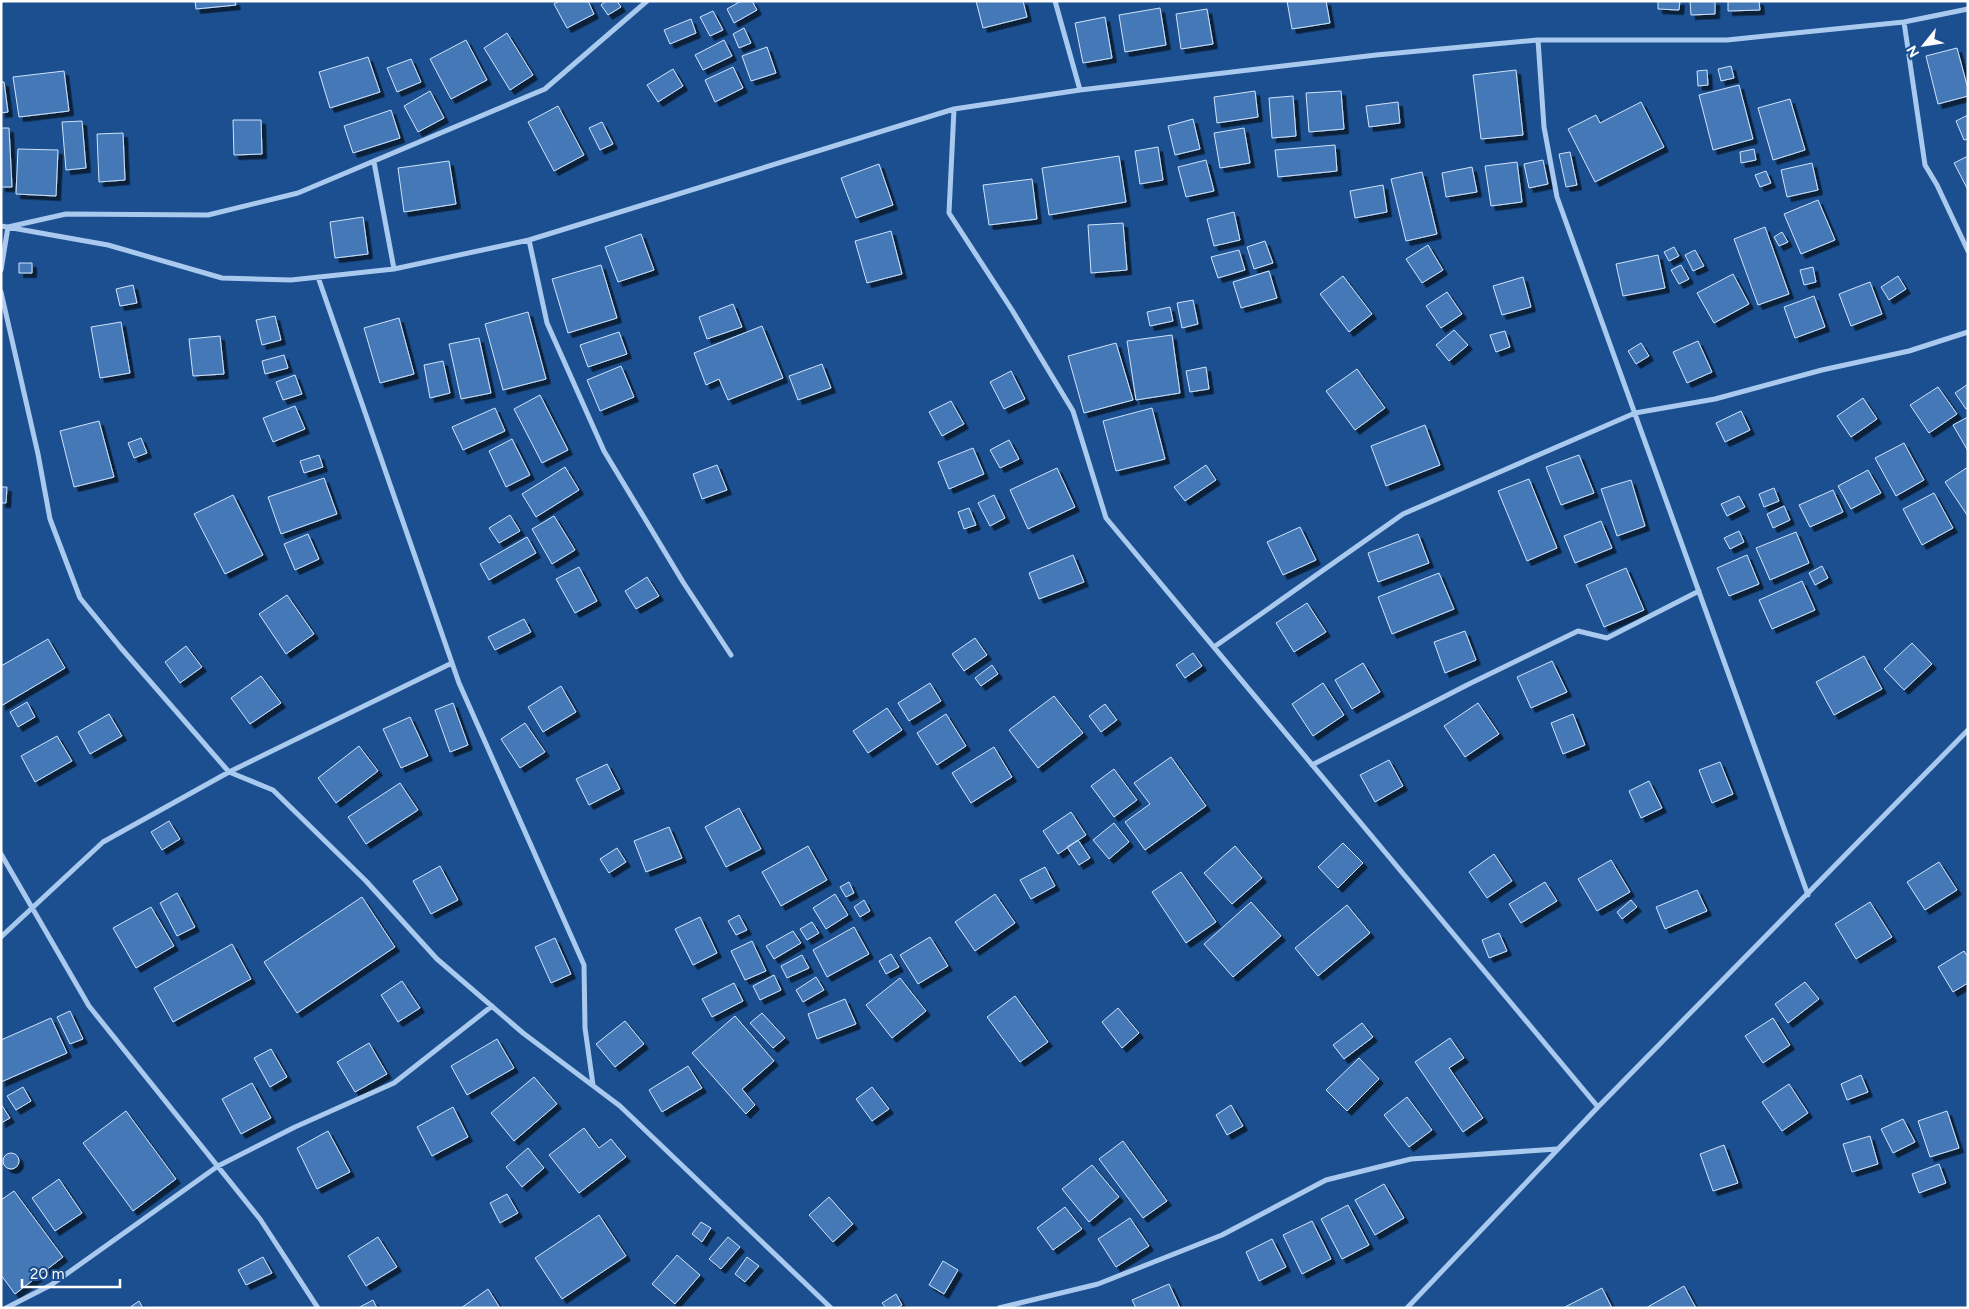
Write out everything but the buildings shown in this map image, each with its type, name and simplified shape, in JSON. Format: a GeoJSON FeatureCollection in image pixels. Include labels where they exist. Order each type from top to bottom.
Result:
{"type":"FeatureCollection","features":[{"type":"Feature","properties":{"kind":"street"},"geometry":{"type":"LineString","coordinates":[[8,227],[66,214],[208,216],[298,193],[545,89],[647,1]]}},
{"type":"Feature","properties":{"kind":"street"},"geometry":{"type":"LineString","coordinates":[[1055,1],[1080,90]]}},
{"type":"Feature","properties":{"kind":"street"},"geometry":{"type":"LineString","coordinates":[[1,226],[108,245],[222,278],[291,280],[394,270],[529,240],[954,109],[1080,90],[1376,55],[1538,40],[1727,40],[1904,22],[1968,9]]}},
{"type":"Feature","properties":{"kind":"street"},"geometry":{"type":"LineString","coordinates":[[1904,22],[1925,165],[1937,185],[1968,251]]}},
{"type":"Feature","properties":{"kind":"street"},"geometry":{"type":"LineString","coordinates":[[1538,40],[1544,127],[1557,197],[1808,894]]}},
{"type":"Feature","properties":{"kind":"street"},"geometry":{"type":"LineString","coordinates":[[954,109],[949,213],[1074,411],[1106,518],[1598,1107]]}},
{"type":"Feature","properties":{"kind":"street"},"geometry":{"type":"LineString","coordinates":[[374,162],[394,270]]}},
{"type":"Feature","properties":{"kind":"street"},"geometry":{"type":"LineString","coordinates":[[1,270],[8,227]]}},
{"type":"Feature","properties":{"kind":"street"},"geometry":{"type":"LineString","coordinates":[[529,240],[547,323],[604,451],[683,582],[731,655]]}},
{"type":"Feature","properties":{"kind":"street"},"geometry":{"type":"LineString","coordinates":[[318,277],[459,683],[584,965],[585,1028],[593,1085]]}},
{"type":"Feature","properties":{"kind":"street"},"geometry":{"type":"LineString","coordinates":[[1,292],[38,454],[50,519],[80,598],[229,772],[272,790],[366,880],[437,959],[523,1033],[620,1106],[830,1308]]}},
{"type":"Feature","properties":{"kind":"street"},"geometry":{"type":"LineString","coordinates":[[1214,647],[1403,514],[1635,413],[1714,399],[1822,370],[1909,352],[1968,332]]}},
{"type":"Feature","properties":{"kind":"street"},"geometry":{"type":"LineString","coordinates":[[1312,765],[1467,684],[1578,631],[1608,638],[1699,591]]}},
{"type":"Feature","properties":{"kind":"street"},"geometry":{"type":"LineString","coordinates":[[1,937],[103,842],[229,772],[452,663]]}},
{"type":"Feature","properties":{"kind":"street"},"geometry":{"type":"LineString","coordinates":[[1407,1308],[1557,1149],[1968,730]]}},
{"type":"Feature","properties":{"kind":"street"},"geometry":{"type":"LineString","coordinates":[[1,854],[89,1006],[260,1219],[318,1308]]}},
{"type":"Feature","properties":{"kind":"street"},"geometry":{"type":"LineString","coordinates":[[6,1308],[51,1286],[218,1166],[295,1127],[394,1083],[492,1006]]}},
{"type":"Feature","properties":{"kind":"street"},"geometry":{"type":"LineString","coordinates":[[999,1308],[1098,1284],[1214,1239],[1326,1180],[1411,1159],[1557,1149]]}}]}
